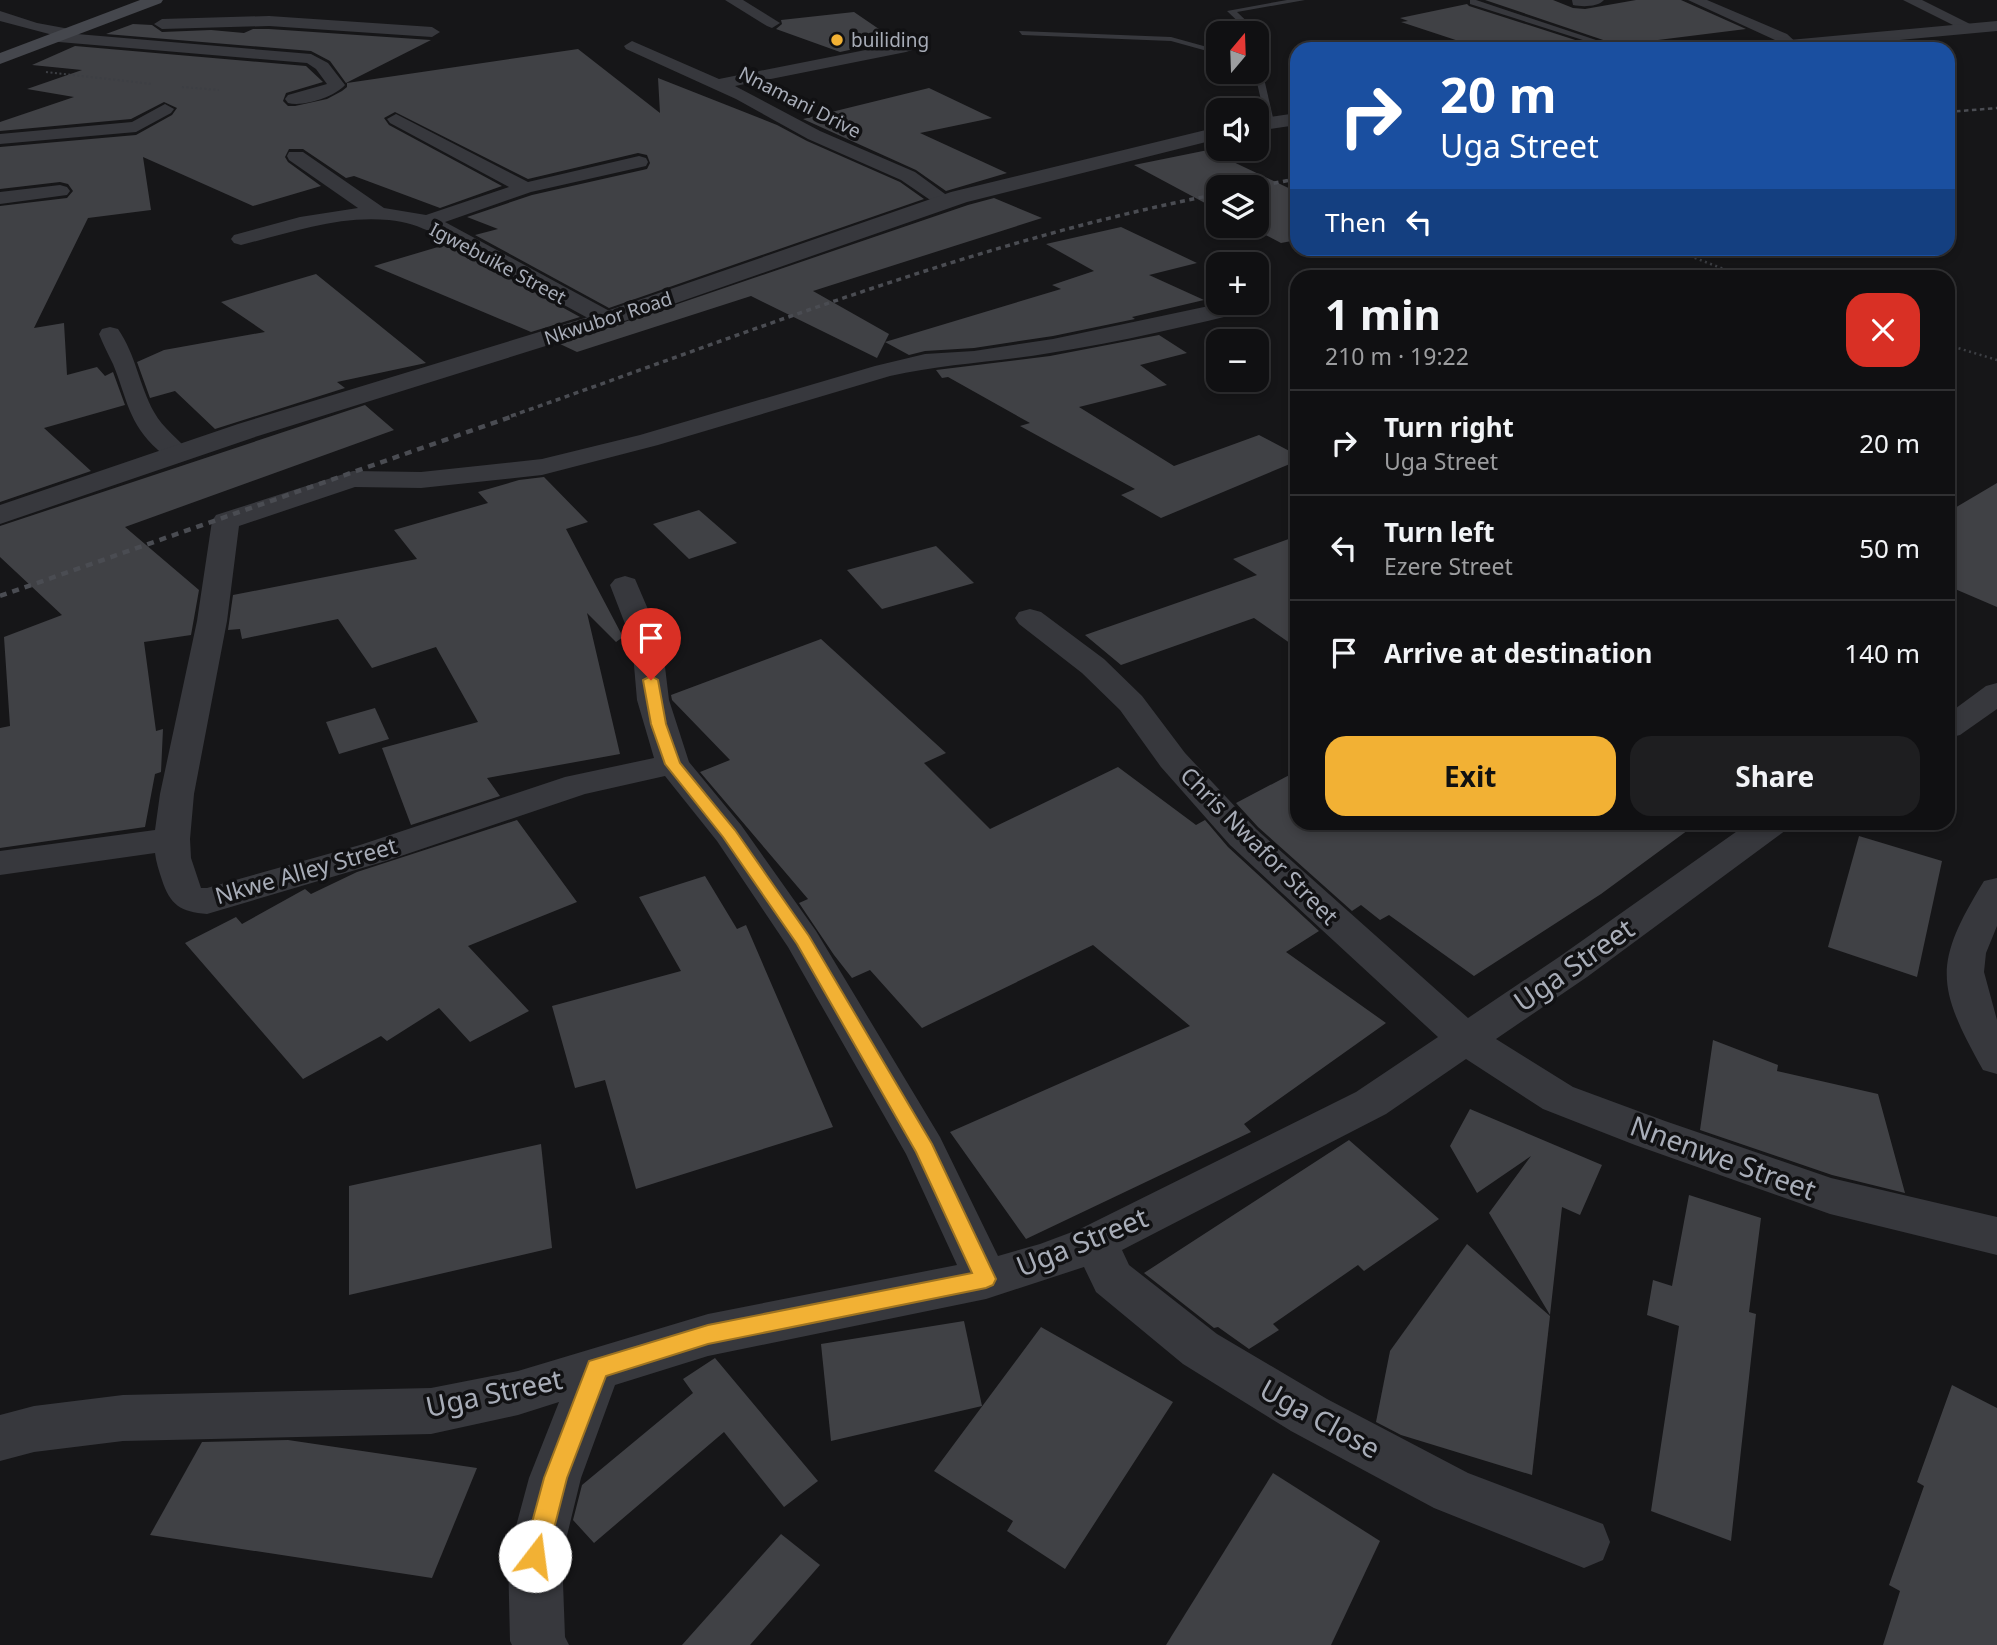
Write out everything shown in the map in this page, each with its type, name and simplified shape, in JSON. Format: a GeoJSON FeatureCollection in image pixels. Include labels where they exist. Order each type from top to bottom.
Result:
{"type":"FeatureCollection","features":[{"type":"Feature","properties":{"kind":"main road"},"geometry":{"type":"LineString","coordinates":[[0,59],[155,0]]}},
{"type":"Feature","properties":{"kind":"street"},"geometry":{"type":"LineString","coordinates":[[732,0],[772,23]]}},
{"type":"Feature","properties":{"kind":"street"},"geometry":{"type":"LineString","coordinates":[[1578,2],[1597,0]]}},
{"type":"Feature","properties":{"kind":"street"},"geometry":{"type":"LineString","coordinates":[[1695,0],[1782,37],[1788,42]]}},
{"type":"Feature","properties":{"kind":"street"},"geometry":{"type":"LineString","coordinates":[[1910,0],[1970,28]]}},
{"type":"Feature","properties":{"kind":"street"},"geometry":{"type":"LineString","coordinates":[[332,24],[370,10]]}},
{"type":"Feature","properties":{"kind":"street"},"geometry":{"type":"LineString","coordinates":[[0,16],[64,35],[311,60],[322,66],[337,85],[324,92],[293,99]]}},
{"type":"Feature","properties":{"kind":"street"},"geometry":{"type":"LineString","coordinates":[[106,19],[201,24],[270,21],[432,32]]}},
{"type":"Feature","properties":{"kind":"street"},"geometry":{"type":"LineString","coordinates":[[1832,42],[1997,26]]}},
{"type":"Feature","properties":{"kind":"street","name":"Nnamani Drive"},"geometry":{"type":"LineString","coordinates":[[632,46],[718,84],[814,135],[908,176],[946,202]]}},
{"type":"Feature","properties":{"kind":"street"},"geometry":{"type":"LineString","coordinates":[[718,84],[906,47]]}},
{"type":"Feature","properties":{"kind":"street"},"geometry":{"type":"LineString","coordinates":[[0,139],[136,127],[165,109]]}},
{"type":"Feature","properties":{"kind":"street"},"geometry":{"type":"LineString","coordinates":[[1269,123],[1290,119]]}},
{"type":"Feature","properties":{"kind":"street"},"geometry":{"type":"LineString","coordinates":[[396,120],[525,188]]}},
{"type":"Feature","properties":{"kind":"street","name":"Nkwubor Road"},"geometry":{"type":"LineString","coordinates":[[0,515],[177,454],[607,320],[946,202],[1021,180],[1206,136]]}},
{"type":"Feature","properties":{"kind":"street"},"geometry":{"type":"LineString","coordinates":[[296,156],[378,213]]}},
{"type":"Feature","properties":{"kind":"street"},"geometry":{"type":"LineString","coordinates":[[424,223],[525,188],[639,162]]}},
{"type":"Feature","properties":{"kind":"street"},"geometry":{"type":"LineString","coordinates":[[0,198],[60,191]]}},
{"type":"Feature","properties":{"kind":"street","name":"Igwebuike Street"},"geometry":{"type":"LineString","coordinates":[[241,239],[303,222],[356,213],[398,214],[461,238],[607,320]]}},
{"type":"Feature","properties":{"kind":"street","name":"Nkwe Alley Street"},"geometry":{"type":"LineString","coordinates":[[673,764],[577,785],[373,853],[207,901],[194,900],[185,895],[173,858],[172,839],[177,794],[212,621],[226,521],[353,479],[421,480],[542,467],[649,440],[925,361],[974,358],[1053,346],[1206,313]]}},
{"type":"Feature","properties":{"kind":"street"},"geometry":{"type":"LineString","coordinates":[[110,334],[125,365],[139,408],[152,431],[177,454]]}},
{"type":"Feature","properties":{"kind":"street"},"geometry":{"type":"LineString","coordinates":[[625,585],[646,642],[653,700],[673,764],[729,833],[803,940],[925,1149],[986,1279]]}},
{"type":"Feature","properties":{"kind":"street","name":"Chris Nwafor Street"},"geometry":{"type":"LineString","coordinates":[[1030,618],[1093,666],[1131,703],[1173,761],[1243,837],[1466,1039]]}},
{"type":"Feature","properties":{"kind":"street"},"geometry":{"type":"LineString","coordinates":[[1955,724],[1997,693]]}},
{"type":"Feature","properties":{"kind":"street","name":"Uga Street"},"geometry":{"type":"LineString","coordinates":[[0,1438],[34,1429],[123,1418],[431,1411],[517,1393],[708,1335],[986,1279],[1046,1262],[1096,1242],[1371,1103],[1573,967],[1754,830]]}},
{"type":"Feature","properties":{"kind":"street"},"geometry":{"type":"LineString","coordinates":[[0,863],[172,839]]}},
{"type":"Feature","properties":{"kind":"street"},"geometry":{"type":"LineString","coordinates":[[1997,890],[1965,961],[1969,991],[1979,1027],[1997,1059]]}},
{"type":"Feature","properties":{"kind":"street","name":"Nnenwe Street"},"geometry":{"type":"LineString","coordinates":[[1466,1039],[1558,1098],[1650,1133],[1830,1196],[1997,1236]]}},
{"type":"Feature","properties":{"kind":"street","name":"Uga Close"},"geometry":{"type":"LineString","coordinates":[[1096,1242],[1112,1278],[1200,1349],[1309,1415],[1452,1491],[1584,1542]]}},
{"type":"Feature","properties":{"kind":"street"},"geometry":{"type":"LineString","coordinates":[[541,1645],[538,1641],[535,1556],[555,1478],[597,1368]]}},
{"type":"Feature","properties":{"kind":"lane"},"geometry":{"type":"LineString","coordinates":[[1241,21],[1231,11],[1301,0]]}},
{"type":"Feature","properties":{"kind":"lane"},"geometry":{"type":"LineString","coordinates":[[1473,2],[1597,42]]}},
{"type":"Feature","properties":{"kind":"lane"},"geometry":{"type":"LineString","coordinates":[[1022,33],[1171,39],[1206,48]]}},
{"type":"Feature","properties":{"kind":"path"},"geometry":{"type":"LineString","coordinates":[[39,71],[161,85]]}},
{"type":"Feature","properties":{"kind":"path"},"geometry":{"type":"LineString","coordinates":[[173,86],[219,90]]}},
{"type":"Feature","properties":{"kind":"path"},"geometry":{"type":"LineString","coordinates":[[1690,256],[1726,270]]}},
{"type":"Feature","properties":{"kind":"path"},"geometry":{"type":"LineString","coordinates":[[1955,347],[1997,360]]}},
{"type":"Feature","properties":{"kind":"building"},"geometry":{"type":"Polygon","coordinates":[[[1485,0],[1553,0],[1573,8],[1585,9],[1636,0],[1681,0],[1746,29],[1642,42],[1609,42],[1485,0]]]}},
{"type":"Feature","properties":{"kind":"building"},"geometry":{"type":"Polygon","coordinates":[[[1467,4],[1581,42],[1462,42],[1401,22],[1408,21],[1400,18],[1467,4]]]}},
{"type":"Feature","properties":{"kind":"building"},"geometry":{"type":"Polygon","coordinates":[[[854,12],[895,40],[840,52],[776,29],[782,24],[781,20],[854,12]]]}},
{"type":"Feature","properties":{"kind":"building"},"geometry":{"type":"Polygon","coordinates":[[[133,24],[152,25],[162,32],[211,30],[244,33],[253,29],[269,29],[431,40],[346,83],[330,61],[311,51],[106,34],[133,24]]]}},
{"type":"Feature","properties":{"kind":"building"},"geometry":{"type":"Polygon","coordinates":[[[75,46],[306,66],[323,82],[286,93],[283,101],[288,106],[327,99],[347,87],[347,83],[578,49],[660,113],[658,78],[777,125],[900,182],[924,199],[609,308],[475,235],[498,229],[467,217],[532,195],[647,169],[650,163],[647,155],[638,153],[528,179],[395,112],[384,118],[389,125],[502,186],[440,208],[354,176],[346,178],[303,149],[289,149],[285,157],[321,186],[253,206],[143,157],[151,210],[88,218],[34,328],[64,323],[67,375],[97,367],[105,376],[113,372],[125,405],[44,428],[91,471],[0,502],[0,206],[67,198],[73,191],[68,184],[60,182],[0,189],[0,147],[136,135],[172,115],[177,108],[164,102],[131,119],[0,131],[0,122],[74,97],[27,89],[82,70],[32,65],[75,46]]]}},
{"type":"Feature","properties":{"kind":"building"},"geometry":{"type":"Polygon","coordinates":[[[929,88],[992,118],[920,133],[1007,173],[946,191],[916,170],[803,119],[929,88]]]}},
{"type":"Feature","properties":{"kind":"building"},"geometry":{"type":"Polygon","coordinates":[[[1206,150],[1206,161],[1231,161],[1261,175],[1206,175],[1206,204],[1134,165],[1206,150]]]}},
{"type":"Feature","properties":{"kind":"building"},"geometry":{"type":"Polygon","coordinates":[[[1269,179],[1290,189],[1290,241],[1281,243],[1269,237],[1269,179]]]}},
{"type":"Feature","properties":{"kind":"building"},"geometry":{"type":"Polygon","coordinates":[[[994,198],[1042,218],[813,291],[889,334],[877,358],[751,296],[577,352],[560,344],[994,198]]]}},
{"type":"Feature","properties":{"kind":"building"},"geometry":{"type":"Polygon","coordinates":[[[1121,227],[1197,263],[1149,275],[1204,300],[1132,317],[1135,319],[1053,336],[909,355],[885,342],[1061,289],[1052,285],[1094,271],[1046,244],[1121,227]]]}},
{"type":"Feature","properties":{"kind":"building"},"geometry":{"type":"Polygon","coordinates":[[[448,244],[580,317],[531,332],[374,266],[448,244]]]}},
{"type":"Feature","properties":{"kind":"building"},"geometry":{"type":"Polygon","coordinates":[[[316,274],[426,363],[337,382],[345,388],[215,429],[175,391],[150,398],[137,362],[164,350],[265,332],[221,302],[316,274]]]}},
{"type":"Feature","properties":{"kind":"building"},"geometry":{"type":"Polygon","coordinates":[[[1159,335],[1187,353],[1140,365],[1167,385],[1079,407],[1174,466],[1259,435],[1290,451],[1290,464],[1161,518],[1121,495],[1135,489],[1020,426],[1030,423],[948,377],[942,378],[936,370],[1050,356],[1159,335]]]}},
{"type":"Feature","properties":{"kind":"building"},"geometry":{"type":"Polygon","coordinates":[[[365,405],[394,430],[125,527],[199,590],[191,635],[144,642],[156,731],[163,729],[161,772],[155,774],[145,827],[0,848],[0,728],[10,726],[4,637],[62,615],[0,557],[0,526],[365,405]]]}},
{"type":"Feature","properties":{"kind":"building"},"geometry":{"type":"Polygon","coordinates":[[[544,477],[588,522],[566,529],[623,637],[616,642],[587,613],[620,754],[487,778],[500,796],[411,825],[382,748],[478,722],[436,647],[372,668],[338,619],[242,639],[240,629],[228,630],[233,595],[417,559],[394,530],[488,503],[478,492],[519,480],[544,477]]]}},
{"type":"Feature","properties":{"kind":"building"},"geometry":{"type":"Polygon","coordinates":[[[1997,483],[1997,607],[1955,589],[1955,508],[1997,483]]]}},
{"type":"Feature","properties":{"kind":"building"},"geometry":{"type":"Polygon","coordinates":[[[699,510],[737,543],[689,559],[653,524],[699,510]]]}},
{"type":"Feature","properties":{"kind":"building"},"geometry":{"type":"Polygon","coordinates":[[[1290,539],[1290,643],[1254,618],[1121,665],[1085,635],[1257,575],[1233,559],[1290,539]]]}},
{"type":"Feature","properties":{"kind":"building"},"geometry":{"type":"Polygon","coordinates":[[[936,546],[974,583],[882,609],[847,570],[936,546]]]}},
{"type":"Feature","properties":{"kind":"building"},"geometry":{"type":"Polygon","coordinates":[[[821,639],[946,753],[924,763],[990,829],[1118,767],[1196,825],[1205,820],[1228,847],[1319,931],[1286,952],[1386,1023],[1244,1124],[1251,1132],[1026,1239],[950,1132],[1190,1026],[1093,945],[922,1028],[870,970],[852,978],[799,903],[808,899],[700,772],[730,760],[672,700],[671,695],[821,639]]]}},
{"type":"Feature","properties":{"kind":"building"},"geometry":{"type":"Polygon","coordinates":[[[375,708],[389,739],[339,754],[326,722],[375,708]]]}},
{"type":"Feature","properties":{"kind":"building"},"geometry":{"type":"Polygon","coordinates":[[[1290,775],[1290,830],[1688,830],[1601,894],[1474,976],[1389,915],[1380,920],[1361,905],[1352,911],[1258,827],[1236,803],[1290,775]]]}},
{"type":"Feature","properties":{"kind":"building"},"geometry":{"type":"Polygon","coordinates":[[[517,820],[577,902],[468,946],[529,1011],[470,1042],[439,1008],[387,1041],[381,1036],[303,1079],[185,943],[236,917],[242,924],[305,889],[311,894],[357,872],[517,820]]]}},
{"type":"Feature","properties":{"kind":"building"},"geometry":{"type":"Polygon","coordinates":[[[1859,836],[1942,861],[1917,977],[1828,947],[1859,836]]]}},
{"type":"Feature","properties":{"kind":"building"},"geometry":{"type":"Polygon","coordinates":[[[705,876],[737,929],[746,925],[833,1127],[636,1189],[605,1080],[575,1088],[552,1006],[681,971],[639,897],[705,876]]]}},
{"type":"Feature","properties":{"kind":"building"},"geometry":{"type":"Polygon","coordinates":[[[1713,1040],[1778,1065],[1777,1071],[1878,1094],[1905,1193],[1832,1175],[1700,1130],[1713,1040]]]}},
{"type":"Feature","properties":{"kind":"building"},"geometry":{"type":"Polygon","coordinates":[[[1470,1109],[1602,1165],[1580,1215],[1562,1207],[1550,1315],[1489,1213],[1531,1156],[1477,1193],[1450,1146],[1470,1109]]]}},
{"type":"Feature","properties":{"kind":"building"},"geometry":{"type":"Polygon","coordinates":[[[1349,1140],[1439,1219],[1364,1271],[1358,1265],[1273,1324],[1279,1330],[1249,1349],[1218,1327],[1214,1328],[1144,1273],[1349,1140]]]}},
{"type":"Feature","properties":{"kind":"building"},"geometry":{"type":"Polygon","coordinates":[[[541,1144],[552,1248],[349,1295],[349,1186],[541,1144]]]}},
{"type":"Feature","properties":{"kind":"building"},"geometry":{"type":"Polygon","coordinates":[[[1689,1195],[1761,1218],[1749,1312],[1756,1314],[1731,1541],[1651,1511],[1679,1326],[1647,1315],[1653,1280],[1672,1286],[1689,1195]]]}},
{"type":"Feature","properties":{"kind":"building"},"geometry":{"type":"Polygon","coordinates":[[[1467,1244],[1550,1316],[1532,1475],[1401,1435],[1376,1422],[1390,1351],[1467,1244]]]}},
{"type":"Feature","properties":{"kind":"building"},"geometry":{"type":"Polygon","coordinates":[[[964,1321],[982,1406],[831,1441],[821,1344],[964,1321]]]}},
{"type":"Feature","properties":{"kind":"building"},"geometry":{"type":"Polygon","coordinates":[[[1041,1327],[1173,1402],[1065,1569],[1007,1531],[1013,1521],[934,1471],[1041,1327]]]}},
{"type":"Feature","properties":{"kind":"building"},"geometry":{"type":"Polygon","coordinates":[[[715,1358],[818,1481],[784,1507],[724,1432],[594,1543],[573,1520],[582,1485],[693,1393],[683,1379],[715,1358]]]}},
{"type":"Feature","properties":{"kind":"building"},"geometry":{"type":"Polygon","coordinates":[[[1952,1385],[1997,1408],[1997,1645],[1883,1645],[1900,1591],[1889,1585],[1924,1486],[1917,1482],[1952,1385]]]}},
{"type":"Feature","properties":{"kind":"building"},"geometry":{"type":"Polygon","coordinates":[[[288,1440],[477,1468],[432,1578],[150,1535],[202,1442],[288,1440]]]}},
{"type":"Feature","properties":{"kind":"building"},"geometry":{"type":"Polygon","coordinates":[[[1273,1473],[1380,1541],[1331,1645],[1166,1645],[1273,1473]]]}},
{"type":"Feature","properties":{"kind":"building"},"geometry":{"type":"Polygon","coordinates":[[[781,1534],[820,1565],[750,1645],[682,1645],[781,1534]]]}},
{"type":"Feature","properties":{"kind":"railway"},"geometry":{"type":"LineString","coordinates":[[1955,111],[1997,108]]}},
{"type":"Feature","properties":{"kind":"railway"},"geometry":{"type":"LineString","coordinates":[[1285,181],[1290,180]]}},
{"type":"Feature","properties":{"kind":"railway"},"geometry":{"type":"LineString","coordinates":[[1285,181],[1290,180]]}},
{"type":"Feature","properties":{"kind":"railway"},"geometry":{"type":"LineString","coordinates":[[1269,184],[1285,181]]}},
{"type":"Feature","properties":{"kind":"railway"},"geometry":{"type":"LineString","coordinates":[[511,416],[860,292],[1038,237],[1206,197]]}},
{"type":"Feature","properties":{"kind":"railway"},"geometry":{"type":"LineString","coordinates":[[0,596],[516,415]]}},
{"type":"Feature","properties":{"kind":"place","name":"builiding"},"geometry":{"type":"Point","coordinates":[837,40]}},
{"type":"Feature","properties":{"kind":"route"},"geometry":{"type":"LineString","coordinates":[[535,1556],[555,1478],[597,1368],[708,1335],[986,1279],[925,1149],[803,940],[729,833],[673,764],[659,724],[651,680]]}}]}
